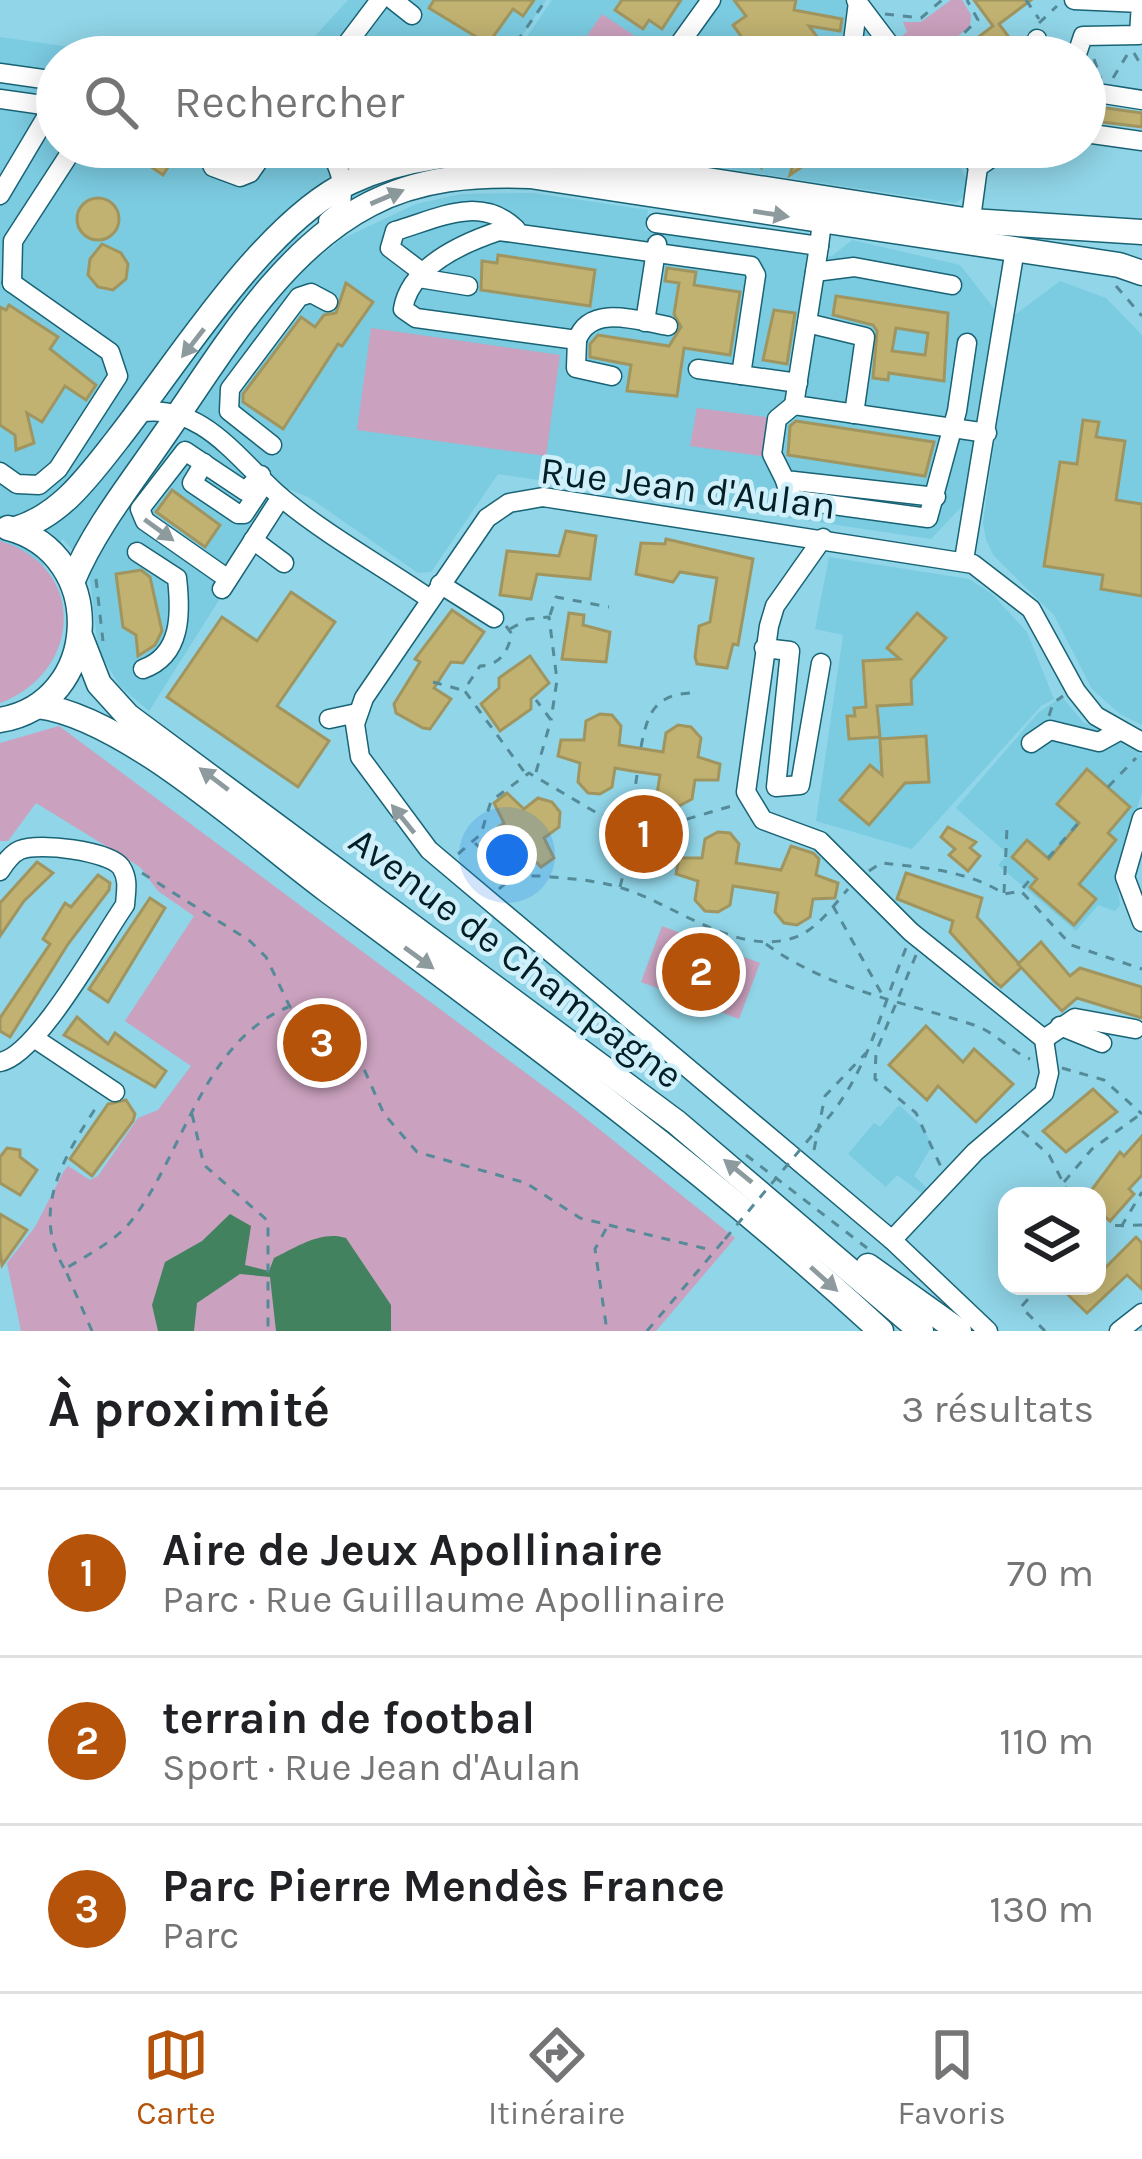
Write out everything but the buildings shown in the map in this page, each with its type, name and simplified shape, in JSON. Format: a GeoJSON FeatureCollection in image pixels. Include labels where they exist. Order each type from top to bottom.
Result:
{"type":"FeatureCollection","features":[{"type":"Feature","properties":{"kind":"main road"},"geometry":{"type":"LineString","coordinates":[[8,527],[44,520],[83,483],[266,249],[336,190],[388,168]]}},
{"type":"Feature","properties":{"kind":"main road"},"geometry":{"type":"LineString","coordinates":[[627,168],[904,210],[1015,249],[1142,274]]}},
{"type":"Feature","properties":{"kind":"main road"},"geometry":{"type":"LineString","coordinates":[[84,576],[84,554],[277,279],[349,216],[405,189],[448,178],[530,176],[824,228],[1142,232]]}},
{"type":"Feature","properties":{"kind":"main road"},"geometry":{"type":"LineString","coordinates":[[8,527],[84,576]]}},
{"type":"Feature","properties":{"kind":"main road","name":"Avenue de Champagne"},"geometry":{"type":"LineString","coordinates":[[84,576],[81,638],[99,684],[128,716],[676,1122],[921,1331]]}},
{"type":"Feature","properties":{"kind":"main road"},"geometry":{"type":"LineString","coordinates":[[0,720],[38,706],[66,676],[81,638]]}},
{"type":"Feature","properties":{"kind":"main road","name":"Avenue de Champagne"},"geometry":{"type":"LineString","coordinates":[[38,706],[98,723],[232,818],[669,1148],[880,1330]]}},
{"type":"Feature","properties":{"kind":"main road"},"geometry":{"type":"LineString","coordinates":[[774,1201],[959,1331]]}},
{"type":"Feature","properties":{"kind":"street"},"geometry":{"type":"LineString","coordinates":[[353,36],[380,0]]}},
{"type":"Feature","properties":{"kind":"street"},"geometry":{"type":"LineString","coordinates":[[393,0],[412,15]]}},
{"type":"Feature","properties":{"kind":"street"},"geometry":{"type":"LineString","coordinates":[[685,36],[711,0]]}},
{"type":"Feature","properties":{"kind":"street"},"geometry":{"type":"LineString","coordinates":[[1074,0],[1141,3],[1139,35],[1083,36]]}},
{"type":"Feature","properties":{"kind":"street"},"geometry":{"type":"LineString","coordinates":[[854,36],[859,4]]}},
{"type":"Feature","properties":{"kind":"street"},"geometry":{"type":"LineString","coordinates":[[859,4],[883,36]]}},
{"type":"Feature","properties":{"kind":"street"},"geometry":{"type":"LineString","coordinates":[[0,73],[36,78]]}},
{"type":"Feature","properties":{"kind":"street"},"geometry":{"type":"LineString","coordinates":[[1106,94],[1142,100]]}},
{"type":"Feature","properties":{"kind":"street"},"geometry":{"type":"LineString","coordinates":[[0,99],[36,105]]}},
{"type":"Feature","properties":{"kind":"street"},"geometry":{"type":"LineString","coordinates":[[1106,136],[1142,141]]}},
{"type":"Feature","properties":{"kind":"street"},"geometry":{"type":"LineString","coordinates":[[0,195],[36,137]]}},
{"type":"Feature","properties":{"kind":"street"},"geometry":{"type":"LineString","coordinates":[[0,472],[17,484],[39,485],[58,470],[118,376],[110,352],[6,286],[13,241],[60,168]]}},
{"type":"Feature","properties":{"kind":"street"},"geometry":{"type":"LineString","coordinates":[[216,168],[232,177],[253,168]]}},
{"type":"Feature","properties":{"kind":"street"},"geometry":{"type":"LineString","coordinates":[[240,329],[250,296],[278,263],[340,211],[333,168]]}},
{"type":"Feature","properties":{"kind":"street"},"geometry":{"type":"LineString","coordinates":[[969,232],[978,168]]}},
{"type":"Feature","properties":{"kind":"street"},"geometry":{"type":"LineString","coordinates":[[468,286],[420,275],[390,248],[395,231],[475,208],[504,217],[516,230]]}},
{"type":"Feature","properties":{"kind":"street"},"geometry":{"type":"LineString","coordinates":[[645,322],[658,224],[824,228],[904,210]]}},
{"type":"Feature","properties":{"kind":"street"},"geometry":{"type":"LineString","coordinates":[[824,228],[794,405],[777,419],[772,454],[789,495],[797,500],[928,518],[937,497],[967,343]]}},
{"type":"Feature","properties":{"kind":"street"},"geometry":{"type":"LineString","coordinates":[[577,340],[408,315],[405,297],[420,275],[464,242],[516,230],[754,269],[741,375]]}},
{"type":"Feature","properties":{"kind":"street"},"geometry":{"type":"LineString","coordinates":[[964,560],[1015,249]]}},
{"type":"Feature","properties":{"kind":"street"},"geometry":{"type":"LineString","coordinates":[[815,272],[854,267],[952,285]]}},
{"type":"Feature","properties":{"kind":"street"},"geometry":{"type":"LineString","coordinates":[[212,435],[229,412],[230,389],[299,297],[311,293],[328,302]]}},
{"type":"Feature","properties":{"kind":"street"},"geometry":{"type":"LineString","coordinates":[[612,376],[576,368],[577,340],[588,324],[605,316],[668,326]]}},
{"type":"Feature","properties":{"kind":"street"},"geometry":{"type":"LineString","coordinates":[[807,323],[866,338],[854,414]]}},
{"type":"Feature","properties":{"kind":"street"},"geometry":{"type":"LineString","coordinates":[[698,368],[798,383]]}},
{"type":"Feature","properties":{"kind":"street"},"geometry":{"type":"LineString","coordinates":[[794,405],[987,433]]}},
{"type":"Feature","properties":{"kind":"street"},"geometry":{"type":"LineString","coordinates":[[229,412],[272,445]]}},
{"type":"Feature","properties":{"kind":"street"},"geometry":{"type":"LineString","coordinates":[[138,413],[180,413],[245,456],[281,497],[435,592],[502,624]]}},
{"type":"Feature","properties":{"kind":"street"},"geometry":{"type":"LineString","coordinates":[[264,478],[244,491],[184,451],[140,516],[225,584],[281,497]]}},
{"type":"Feature","properties":{"kind":"street","name":"Rue Jean d'Aulan"},"geometry":{"type":"LineString","coordinates":[[358,713],[487,518],[528,497],[964,560],[994,576],[1031,609],[1076,691],[1119,731],[1142,742]]}},
{"type":"Feature","properties":{"kind":"street"},"geometry":{"type":"LineString","coordinates":[[823,538],[775,606],[764,648],[748,799],[763,820],[806,832],[927,946],[1052,1032],[1102,1043]]}},
{"type":"Feature","properties":{"kind":"street"},"geometry":{"type":"LineString","coordinates":[[254,540],[284,563]]}},
{"type":"Feature","properties":{"kind":"street"},"geometry":{"type":"LineString","coordinates":[[137,552],[171,571],[181,612],[170,647],[142,669]]}},
{"type":"Feature","properties":{"kind":"street"},"geometry":{"type":"LineString","coordinates":[[764,648],[790,651],[776,787],[800,785],[820,663]]}},
{"type":"Feature","properties":{"kind":"street"},"geometry":{"type":"LineString","coordinates":[[329,719],[358,713],[360,758],[415,834],[449,867],[892,1240],[988,1331]]}},
{"type":"Feature","properties":{"kind":"street"},"geometry":{"type":"LineString","coordinates":[[1030,743],[1050,730],[1099,742],[1119,731]]}},
{"type":"Feature","properties":{"kind":"street"},"geometry":{"type":"LineString","coordinates":[[1142,818],[1125,877],[1142,922]]}},
{"type":"Feature","properties":{"kind":"street"},"geometry":{"type":"LineString","coordinates":[[0,871],[18,850],[33,847],[105,854],[124,872],[124,905],[34,1038],[11,1060],[0,1062]]}},
{"type":"Feature","properties":{"kind":"street"},"geometry":{"type":"LineString","coordinates":[[1052,1032],[1090,1017],[1135,1029]]}},
{"type":"Feature","properties":{"kind":"street"},"geometry":{"type":"LineString","coordinates":[[892,1240],[975,1152],[1044,1094],[1052,1032]]}},
{"type":"Feature","properties":{"kind":"street"},"geometry":{"type":"LineString","coordinates":[[34,1038],[112,1090]]}},
{"type":"Feature","properties":{"kind":"street"},"geometry":{"type":"LineString","coordinates":[[1119,1331],[1142,1313]]}},
{"type":"Feature","properties":{"kind":"path"},"geometry":{"type":"LineString","coordinates":[[521,36],[546,0]]}},
{"type":"Feature","properties":{"kind":"path"},"geometry":{"type":"LineString","coordinates":[[859,4],[921,18],[942,0]]}},
{"type":"Feature","properties":{"kind":"path"},"geometry":{"type":"LineString","coordinates":[[961,36],[978,20],[967,0]]}},
{"type":"Feature","properties":{"kind":"path"},"geometry":{"type":"LineString","coordinates":[[1026,0],[1038,34]]}},
{"type":"Feature","properties":{"kind":"path"},"geometry":{"type":"LineString","coordinates":[[1038,34],[1063,0]]}},
{"type":"Feature","properties":{"kind":"path"},"geometry":{"type":"LineString","coordinates":[[1106,91],[1132,47],[1142,67]]}},
{"type":"Feature","properties":{"kind":"path"},"geometry":{"type":"LineString","coordinates":[[1112,282],[1142,316]]}},
{"type":"Feature","properties":{"kind":"path"},"geometry":{"type":"LineString","coordinates":[[84,576],[104,650]]}},
{"type":"Feature","properties":{"kind":"path"},"geometry":{"type":"LineString","coordinates":[[535,774],[551,720],[556,680],[549,617],[556,597],[609,607]]}},
{"type":"Feature","properties":{"kind":"path"},"geometry":{"type":"LineString","coordinates":[[464,690],[480,666],[496,663],[506,652],[502,624],[549,617]]}},
{"type":"Feature","properties":{"kind":"path"},"geometry":{"type":"LineString","coordinates":[[434,682],[464,690],[527,775]]}},
{"type":"Feature","properties":{"kind":"path"},"geometry":{"type":"LineString","coordinates":[[1050,730],[1053,703],[1076,691]]}},
{"type":"Feature","properties":{"kind":"path"},"geometry":{"type":"LineString","coordinates":[[641,747],[653,707],[670,696],[690,693]]}},
{"type":"Feature","properties":{"kind":"path"},"geometry":{"type":"LineString","coordinates":[[536,700],[551,720]]}},
{"type":"Feature","properties":{"kind":"path"},"geometry":{"type":"LineString","coordinates":[[1108,788],[1142,754]]}},
{"type":"Feature","properties":{"kind":"path"},"geometry":{"type":"LineString","coordinates":[[449,867],[473,842],[491,801],[535,774],[602,816],[636,859]]}},
{"type":"Feature","properties":{"kind":"path"},"geometry":{"type":"LineString","coordinates":[[637,775],[634,807],[643,817],[677,821],[748,799]]}},
{"type":"Feature","properties":{"kind":"path"},"geometry":{"type":"LineString","coordinates":[[602,816],[634,807]]}},
{"type":"Feature","properties":{"kind":"path"},"geometry":{"type":"LineString","coordinates":[[620,887],[627,860],[636,859],[677,821]]}},
{"type":"Feature","properties":{"kind":"path"},"geometry":{"type":"LineString","coordinates":[[1048,858],[1079,821]]}},
{"type":"Feature","properties":{"kind":"path"},"geometry":{"type":"LineString","coordinates":[[1004,894],[1006,829]]}},
{"type":"Feature","properties":{"kind":"path"},"geometry":{"type":"LineString","coordinates":[[473,842],[510,879]]}},
{"type":"Feature","properties":{"kind":"path"},"geometry":{"type":"LineString","coordinates":[[489,899],[510,879],[529,875],[620,887],[741,939],[765,943],[799,937],[880,863],[986,881],[1004,894],[1021,891],[1033,876]]}},
{"type":"Feature","properties":{"kind":"path"},"geometry":{"type":"LineString","coordinates":[[124,872],[136,869],[250,941],[266,957],[290,1007],[355,1049],[384,1114],[417,1152],[526,1183],[580,1218],[711,1250]]}},
{"type":"Feature","properties":{"kind":"path"},"geometry":{"type":"LineString","coordinates":[[1021,891],[1071,945],[1142,969]]}},
{"type":"Feature","properties":{"kind":"path"},"geometry":{"type":"LineString","coordinates":[[833,906],[885,999]]}},
{"type":"Feature","properties":{"kind":"path"},"geometry":{"type":"LineString","coordinates":[[646,1331],[711,1250],[841,1107],[867,1052],[910,932]]}},
{"type":"Feature","properties":{"kind":"path"},"geometry":{"type":"LineString","coordinates":[[765,943],[814,972],[894,1003],[980,1027],[1024,1058],[1093,1076],[1142,1114],[1093,1149],[1064,1182]]}},
{"type":"Feature","properties":{"kind":"path"},"geometry":{"type":"LineString","coordinates":[[927,946],[916,955],[894,1003],[876,1052],[875,1079],[916,1113],[937,1150],[935,1162],[946,1171]]}},
{"type":"Feature","properties":{"kind":"path"},"geometry":{"type":"LineString","coordinates":[[65,1269],[130,1223],[191,1112],[252,1030],[290,1007]]}},
{"type":"Feature","properties":{"kind":"path"},"geometry":{"type":"LineString","coordinates":[[1093,1076],[1102,1043]]}},
{"type":"Feature","properties":{"kind":"path"},"geometry":{"type":"LineString","coordinates":[[809,1155],[817,1146],[815,1132],[825,1096],[867,1052]]}},
{"type":"Feature","properties":{"kind":"path"},"geometry":{"type":"LineString","coordinates":[[92,1331],[47,1239],[47,1219],[62,1159],[112,1090]]}},
{"type":"Feature","properties":{"kind":"path"},"geometry":{"type":"LineString","coordinates":[[191,1112],[204,1165],[268,1221],[268,1331]]}},
{"type":"Feature","properties":{"kind":"path"},"geometry":{"type":"LineString","coordinates":[[1013,1122],[1049,1155],[1066,1187]]}},
{"type":"Feature","properties":{"kind":"path"},"geometry":{"type":"LineString","coordinates":[[1121,1227],[1142,1192]]}},
{"type":"Feature","properties":{"kind":"path"},"geometry":{"type":"LineString","coordinates":[[1106,1228],[1142,1225]]}},
{"type":"Feature","properties":{"kind":"path"},"geometry":{"type":"LineString","coordinates":[[607,1227],[595,1249],[607,1331]]}},
{"type":"Feature","properties":{"kind":"path"},"geometry":{"type":"LineString","coordinates":[[1032,1295],[1021,1307],[1045,1331]]}},
{"type":"Feature","properties":{"kind":"shaded area"},"geometry":{"type":"Polygon","coordinates":[[[348,0],[546,0],[522,36],[315,36],[348,0]]]}},
{"type":"Feature","properties":{"kind":"shaded area"},"geometry":{"type":"Polygon","coordinates":[[[552,0],[844,0],[870,36],[527,36],[552,0]]]}},
{"type":"Feature","properties":{"kind":"shaded area"},"geometry":{"type":"Polygon","coordinates":[[[951,0],[962,0],[971,15],[970,26],[958,36],[902,36],[907,32],[903,22],[921,22],[951,0]]]}},
{"type":"Feature","properties":{"kind":"shaded area"},"geometry":{"type":"Polygon","coordinates":[[[602,14],[635,36],[587,36],[602,14]]]}},
{"type":"Feature","properties":{"kind":"shaded area"},"geometry":{"type":"Polygon","coordinates":[[[0,37],[36,42],[36,168],[433,168],[387,181],[322,214],[295,234],[322,255],[342,239],[416,204],[461,194],[533,193],[648,210],[645,230],[818,256],[832,256],[852,240],[960,265],[996,311],[966,502],[931,539],[498,474],[431,572],[418,573],[310,498],[289,489],[149,711],[120,686],[98,650],[89,569],[63,539],[0,625],[0,37]]]}},
{"type":"Feature","properties":{"kind":"shaded area"},"geometry":{"type":"Polygon","coordinates":[[[722,168],[960,168],[967,180],[963,198],[955,203],[722,168]]]}},
{"type":"Feature","properties":{"kind":"shaded area"},"geometry":{"type":"Polygon","coordinates":[[[1060,281],[1106,298],[1142,335],[1142,725],[1120,714],[1092,689],[1054,615],[994,556],[986,540],[983,523],[1012,317],[1060,281]]]}},
{"type":"Feature","properties":{"kind":"shaded area"},"geometry":{"type":"Polygon","coordinates":[[[371,328],[560,355],[546,456],[357,430],[371,328]]]}},
{"type":"Feature","properties":{"kind":"shaded area"},"geometry":{"type":"Polygon","coordinates":[[[697,408],[774,418],[768,457],[690,446],[697,408]]]}},
{"type":"Feature","properties":{"kind":"shaded area"},"geometry":{"type":"Polygon","coordinates":[[[0,541],[29,554],[49,573],[64,620],[59,645],[47,668],[27,688],[0,703],[0,541]]]}},
{"type":"Feature","properties":{"kind":"shaded area"},"geometry":{"type":"Polygon","coordinates":[[[829,557],[969,579],[991,593],[1027,632],[1054,699],[1041,706],[912,849],[816,821],[843,635],[815,629],[829,557]]]}},
{"type":"Feature","properties":{"kind":"shaded area"},"geometry":{"type":"Polygon","coordinates":[[[1062,697],[1083,722],[1142,755],[1142,792],[1117,881],[1120,905],[1115,911],[1098,905],[1076,931],[998,865],[1008,854],[956,808],[1039,712],[1062,697]]]}},
{"type":"Feature","properties":{"kind":"shaded area"},"geometry":{"type":"Polygon","coordinates":[[[59,726],[569,1105],[735,1238],[656,1331],[21,1331],[7,1263],[35,1227],[64,1171],[68,1166],[90,1180],[98,1176],[138,1118],[158,1110],[191,1066],[125,1021],[194,916],[158,891],[140,867],[36,803],[8,841],[0,841],[0,743],[59,726]]]}},
{"type":"Feature","properties":{"kind":"shaded area"},"geometry":{"type":"Polygon","coordinates":[[[662,926],[760,963],[739,1019],[641,982],[662,926]]]}},
{"type":"Feature","properties":{"kind":"shaded area"},"geometry":{"type":"Polygon","coordinates":[[[899,1105],[923,1127],[932,1146],[914,1176],[928,1189],[923,1194],[897,1175],[886,1187],[848,1154],[874,1123],[880,1127],[899,1105]]]}},
{"type":"Feature","properties":{"kind":"shaded area"},"geometry":{"type":"Polygon","coordinates":[[[230,1214],[251,1226],[245,1265],[269,1271],[274,1258],[300,1245],[328,1236],[346,1238],[391,1305],[391,1331],[276,1331],[270,1277],[240,1274],[197,1303],[194,1331],[158,1331],[152,1305],[165,1262],[202,1241],[230,1214]]]}},
{"type":"Feature","properties":{"kind":"place","name":"Aire de Jeux Apollinaire"},"geometry":{"type":"Point","coordinates":[644,834]}},
{"type":"Feature","properties":{"kind":"place","name":"terrain de footbal"},"geometry":{"type":"Point","coordinates":[701,972]}},
{"type":"Feature","properties":{"kind":"place","name":"Parc Pierre Mendès France"},"geometry":{"type":"Point","coordinates":[322,1043]}}]}
